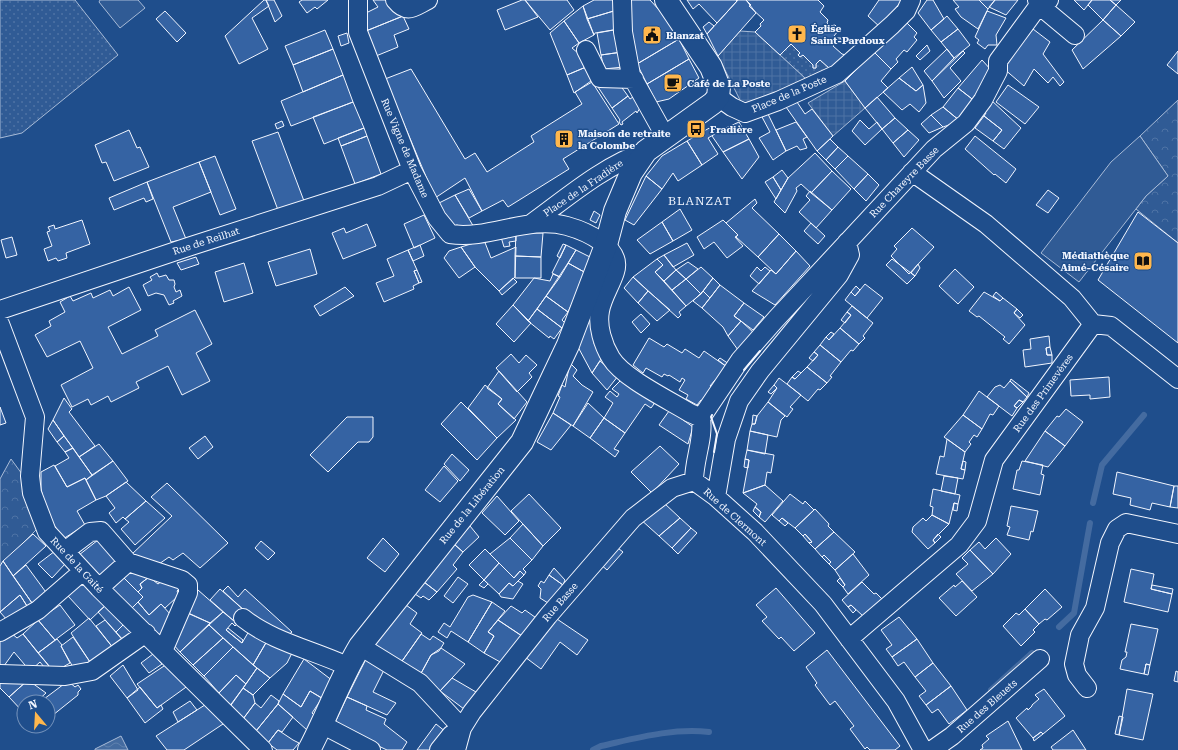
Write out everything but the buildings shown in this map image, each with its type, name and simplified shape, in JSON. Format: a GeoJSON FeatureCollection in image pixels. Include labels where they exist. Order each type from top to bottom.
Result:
{"type":"FeatureCollection","features":[{"type":"Feature","properties":{"kind":"street","name":"Rue Vigne de Madame"},"geometry":{"type":"LineString","coordinates":[[358,0],[358,32],[412,170],[437,218],[450,234],[464,236],[505,230],[532,223]]}},
{"type":"Feature","properties":{"kind":"street"},"geometry":{"type":"LineString","coordinates":[[395,0],[401,7],[409,9],[428,0]]}},
{"type":"Feature","properties":{"kind":"street"},"geometry":{"type":"LineString","coordinates":[[622,0],[623,32],[631,75],[665,136]]}},
{"type":"Feature","properties":{"kind":"street"},"geometry":{"type":"LineString","coordinates":[[646,151],[713,103],[718,97],[719,87],[711,67],[666,0]]}},
{"type":"Feature","properties":{"kind":"street","name":"Place de la Poste"},"geometry":{"type":"LineString","coordinates":[[718,97],[732,107],[745,113],[778,101],[837,74],[892,25],[906,10],[911,0]]}},
{"type":"Feature","properties":{"kind":"street"},"geometry":{"type":"LineString","coordinates":[[1042,2],[1075,35]]}},
{"type":"Feature","properties":{"kind":"street","name":"Rue Chareyre Basse"},"geometry":{"type":"LineString","coordinates":[[701,418],[740,360],[912,172],[934,149],[966,123],[983,100],[998,71],[998,61],[1042,2]]}},
{"type":"Feature","properties":{"kind":"street"},"geometry":{"type":"LineString","coordinates":[[586,50],[600,78],[634,80]]}},
{"type":"Feature","properties":{"kind":"street","name":"Place de la Fradière"},"geometry":{"type":"LineString","coordinates":[[532,223],[621,160],[646,151]]}},
{"type":"Feature","properties":{"kind":"street","name":"Place de la Fradière"},"geometry":{"type":"LineString","coordinates":[[532,223],[567,226],[595,238],[606,245],[615,211],[628,180],[646,151]]}},
{"type":"Feature","properties":{"kind":"street","name":"Rue de Reilhat"},"geometry":{"type":"LineString","coordinates":[[0,310],[378,186],[412,170]]}},
{"type":"Feature","properties":{"kind":"street"},"geometry":{"type":"LineString","coordinates":[[912,172],[986,224],[1072,298],[1093,324],[1111,326],[1178,379]]}},
{"type":"Feature","properties":{"kind":"street"},"geometry":{"type":"LineString","coordinates":[[716,497],[726,439],[739,401],[760,371],[839,275],[850,255],[848,242]]}},
{"type":"Feature","properties":{"kind":"street"},"geometry":{"type":"LineString","coordinates":[[606,245],[612,252],[616,270],[600,312],[601,336],[611,358],[624,372],[690,413],[701,418]]}},
{"type":"Feature","properties":{"kind":"street","name":"Rue de la Libération"},"geometry":{"type":"LineString","coordinates":[[309,750],[323,725],[348,666],[360,646],[522,442],[568,345],[606,245]]}},
{"type":"Feature","properties":{"kind":"street","name":"Rue de la Gaité"},"geometry":{"type":"LineString","coordinates":[[0,324],[35,417],[30,476],[32,493],[46,532],[99,588],[263,750]]}},
{"type":"Feature","properties":{"kind":"street","name":"Rue des Primevères"},"geometry":{"type":"LineString","coordinates":[[849,639],[959,545],[977,521],[994,460],[1093,324]]}},
{"type":"Feature","properties":{"kind":"street","name":"Rue de Clermont"},"geometry":{"type":"LineString","coordinates":[[701,418],[703,430],[694,467],[694,481],[716,497],[755,532],[822,604],[896,701],[923,750]]}},
{"type":"Feature","properties":{"kind":"street","name":"Rue Basse"},"geometry":{"type":"LineString","coordinates":[[456,750],[462,728],[472,712],[548,616],[633,518],[672,488],[694,481]]}},
{"type":"Feature","properties":{"kind":"street"},"geometry":{"type":"LineString","coordinates":[[1087,688],[1078,676],[1074,664],[1080,635],[1095,608],[1110,543],[1117,529],[1126,523],[1178,534]]}},
{"type":"Feature","properties":{"kind":"street"},"geometry":{"type":"LineString","coordinates":[[65,551],[90,532],[101,531],[128,562],[182,580],[188,585],[188,593],[163,651]]}},
{"type":"Feature","properties":{"kind":"street"},"geometry":{"type":"LineString","coordinates":[[99,588],[128,562]]}},
{"type":"Feature","properties":{"kind":"street"},"geometry":{"type":"LineString","coordinates":[[0,632],[38,610],[83,571]]}},
{"type":"Feature","properties":{"kind":"street"},"geometry":{"type":"LineString","coordinates":[[243,618],[252,625],[295,646],[348,666]]}},
{"type":"Feature","properties":{"kind":"street"},"geometry":{"type":"LineString","coordinates":[[0,674],[65,676],[92,671],[146,634]]}},
{"type":"Feature","properties":{"kind":"street"},"geometry":{"type":"LineString","coordinates":[[360,646],[420,683],[462,728],[451,735],[439,750]]}},
{"type":"Feature","properties":{"kind":"street","name":"Rue des Bleuets"},"geometry":{"type":"LineString","coordinates":[[932,750],[952,736],[1040,659]]}},
{"type":"Feature","properties":{"kind":"street"},"geometry":{"type":"LineString","coordinates":[[323,725],[371,750]]}},
{"type":"Feature","properties":{"kind":"green space"},"geometry":{"type":"Polygon","coordinates":[[[0,0],[75,0],[118,55],[22,133],[0,138],[0,0]]]}},
{"type":"Feature","properties":{"kind":"green space"},"geometry":{"type":"Polygon","coordinates":[[[791,44],[800,53],[798,55],[800,57],[803,55],[813,65],[813,68],[816,68],[816,64],[820,60],[829,68],[806,79],[780,55],[791,44]]]}},
{"type":"Feature","properties":{"kind":"green space"},"geometry":{"type":"Polygon","coordinates":[[[1178,100],[1178,243],[1136,209],[1146,196],[1168,176],[1140,136],[1178,100]]]}},
{"type":"Feature","properties":{"kind":"green space"},"geometry":{"type":"Polygon","coordinates":[[[11,459],[22,474],[39,527],[0,566],[0,479],[11,459]]]}},
{"type":"Feature","properties":{"kind":"shaded area"},"geometry":{"type":"Polygon","coordinates":[[[100,0],[138,0],[145,8],[120,28],[99,2],[100,0]]]}},
{"type":"Feature","properties":{"kind":"shaded area"},"geometry":{"type":"Polygon","coordinates":[[[740,31],[755,32],[806,79],[744,108],[718,56],[740,31]]]}},
{"type":"Feature","properties":{"kind":"shaded area"},"geometry":{"type":"Polygon","coordinates":[[[845,81],[865,108],[833,136],[808,103],[845,81]]]}},
{"type":"Feature","properties":{"kind":"shaded area"},"geometry":{"type":"Polygon","coordinates":[[[1140,136],[1168,176],[1146,196],[1079,282],[1041,253],[1111,162],[1140,136]]]}},
{"type":"Feature","properties":{"kind":"water"},"geometry":{"type":"Polygon","coordinates":[[[121,736],[128,750],[95,750],[95,749],[121,736]]]}},
{"type":"Feature","properties":{"kind":"waterway"},"geometry":{"type":"LineString","coordinates":[[1093,503],[1102,465],[1144,415]]}},
{"type":"Feature","properties":{"kind":"waterway"},"geometry":{"type":"LineString","coordinates":[[1059,627],[1074,613],[1090,523]]}},
{"type":"Feature","properties":{"kind":"waterway"},"geometry":{"type":"LineString","coordinates":[[991,690],[1032,653]]}},
{"type":"Feature","properties":{"kind":"waterway"},"geometry":{"type":"LineString","coordinates":[[593,750],[601,746],[655,734],[682,731],[709,732]]}},
{"type":"Feature","properties":{"kind":"wall"},"geometry":{"type":"LineString","coordinates":[[744,370],[760,351]]}},
{"type":"Feature","properties":{"kind":"wall"},"geometry":{"type":"LineString","coordinates":[[712,415],[711,417],[717,434],[714,452]]}},
{"type":"Feature","properties":{"kind":"place","name":"Église Saint-Pardoux"},"geometry":{"type":"Point","coordinates":[797,34]}},
{"type":"Feature","properties":{"kind":"place","name":"Blanzat"},"geometry":{"type":"Point","coordinates":[652,35]}},
{"type":"Feature","properties":{"kind":"place","name":"Café de La Poste"},"geometry":{"type":"Point","coordinates":[673,83]}},
{"type":"Feature","properties":{"kind":"place","name":"Fradière"},"geometry":{"type":"Point","coordinates":[696,129]}},
{"type":"Feature","properties":{"kind":"place","name":"Maison de retraite la Colombe"},"geometry":{"type":"Point","coordinates":[564,139]}},
{"type":"Feature","properties":{"kind":"place","name":"Médiathèque Aimé-Césaire"},"geometry":{"type":"Point","coordinates":[1143,261]}},
{"type":"Feature","properties":{"kind":"district","name":"BLANZAT"},"geometry":{"type":"Point","coordinates":[700,201]}}]}
